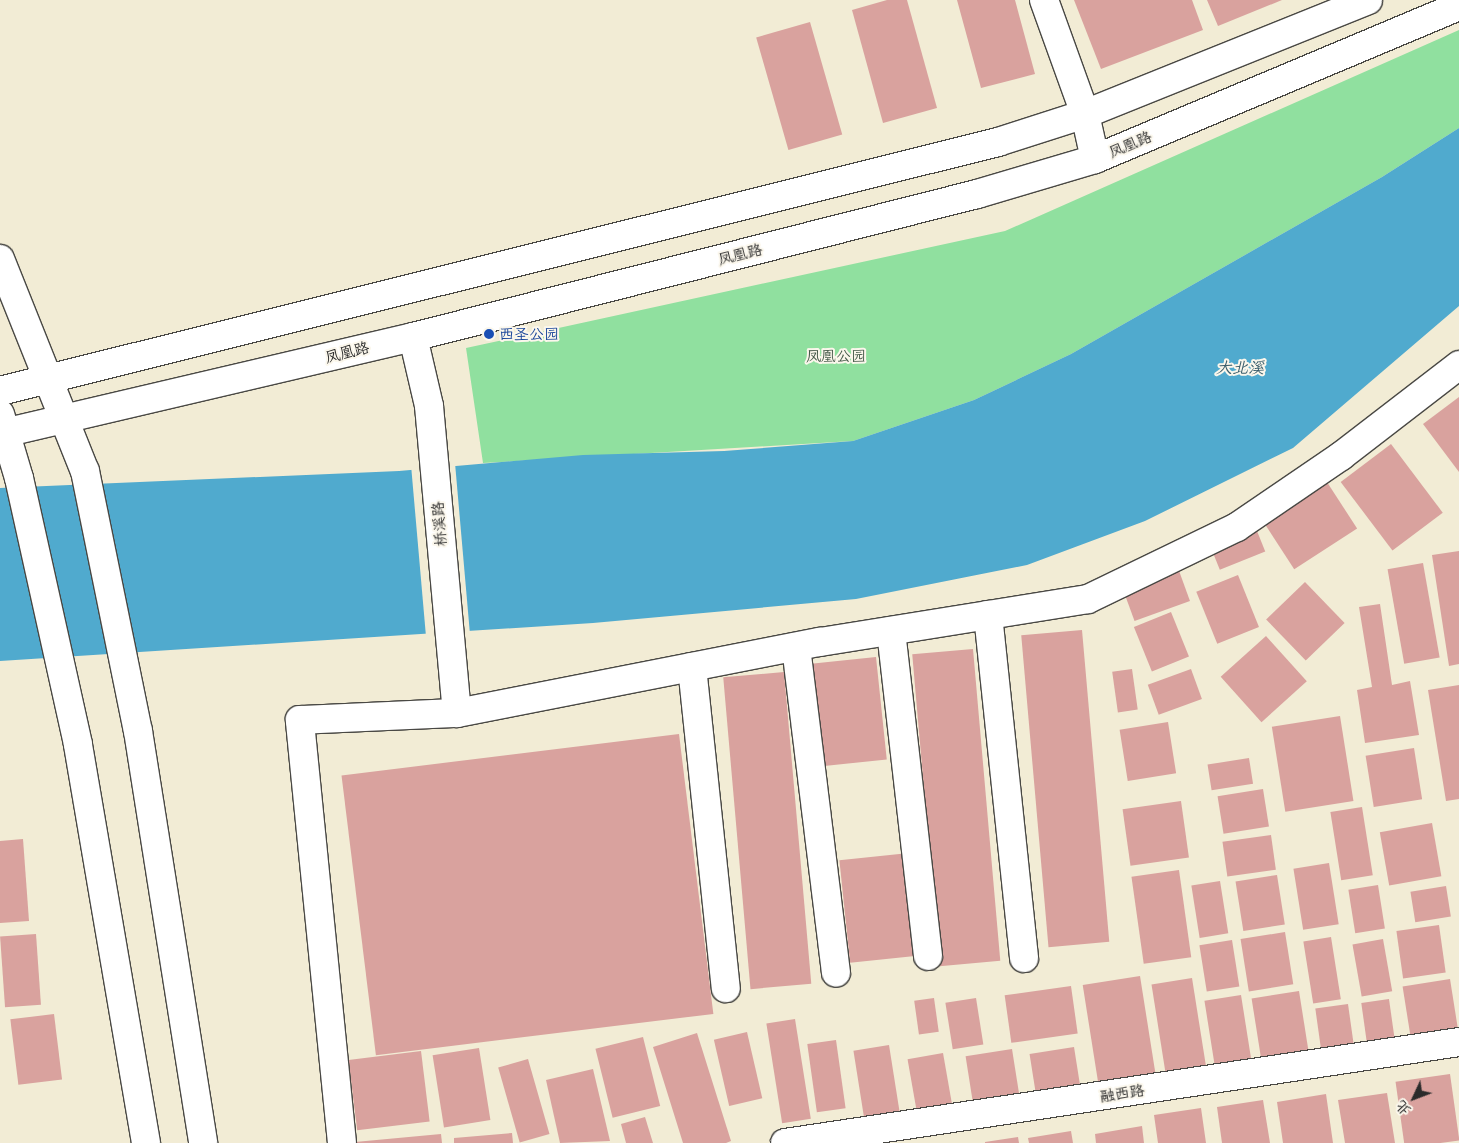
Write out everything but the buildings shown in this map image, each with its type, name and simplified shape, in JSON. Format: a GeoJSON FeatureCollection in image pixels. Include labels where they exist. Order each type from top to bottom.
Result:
{"type":"FeatureCollection","features":[{"type":"Feature","properties":{"kind":"street"},"geometry":{"type":"LineString","coordinates":[[1044,0],[1085,114],[1095,159]]}},
{"type":"Feature","properties":{"kind":"street"},"geometry":{"type":"LineString","coordinates":[[0,391],[998,142],[1085,114],[1368,0]]}},
{"type":"Feature","properties":{"kind":"street","name":"凤凰路"},"geometry":{"type":"LineString","coordinates":[[2,427],[64,421],[413,337],[977,194],[1095,159],[1459,6]]}},
{"type":"Feature","properties":{"kind":"street"},"geometry":{"type":"LineString","coordinates":[[0,259],[85,471],[138,731],[203,1143]]}},
{"type":"Feature","properties":{"kind":"street","name":"桥溪路"},"geometry":{"type":"LineString","coordinates":[[413,337],[429,406],[455,703]]}},
{"type":"Feature","properties":{"kind":"street"},"geometry":{"type":"LineString","coordinates":[[342,1143],[300,720],[455,703],[692,668],[796,647],[1088,598],[1237,527],[1341,456],[1459,365]]}},
{"type":"Feature","properties":{"kind":"street"},"geometry":{"type":"LineString","coordinates":[[2,427],[19,478],[78,745],[146,1143]]}},
{"type":"Feature","properties":{"kind":"street"},"geometry":{"type":"LineString","coordinates":[[988,615],[1024,958]]}},
{"type":"Feature","properties":{"kind":"street"},"geometry":{"type":"LineString","coordinates":[[891,631],[928,956]]}},
{"type":"Feature","properties":{"kind":"street"},"geometry":{"type":"LineString","coordinates":[[796,647],[836,973]]}},
{"type":"Feature","properties":{"kind":"street"},"geometry":{"type":"LineString","coordinates":[[692,668],[726,988]]}},
{"type":"Feature","properties":{"kind":"street","name":"融西路"},"geometry":{"type":"LineString","coordinates":[[785,1143],[1459,1042]]}},
{"type":"Feature","properties":{"kind":"green space","name":"凤凰公园"},"geometry":{"type":"Polygon","coordinates":[[[1459,30],[1459,128],[1382,177],[1071,354],[974,400],[853,441],[483,463],[466,348],[1005,231],[1459,30]]]}},
{"type":"Feature","properties":{"kind":"water","name":"大北溪"},"geometry":{"type":"Polygon","coordinates":[[[1459,128],[1459,306],[1293,448],[1145,521],[1027,565],[856,599],[593,623],[0,661],[0,488],[399,471],[583,455],[724,451],[853,441],[974,400],[1071,354],[1382,177],[1459,128]]]}},
{"type":"Feature","properties":{"kind":"pier"},"geometry":{"type":"Polygon","coordinates":[[[455,463],[470,632],[426,636],[411,467],[455,463]]]}},
{"type":"Feature","properties":{"kind":"place","name":"西圣公园"},"geometry":{"type":"Point","coordinates":[489,334]}}]}
